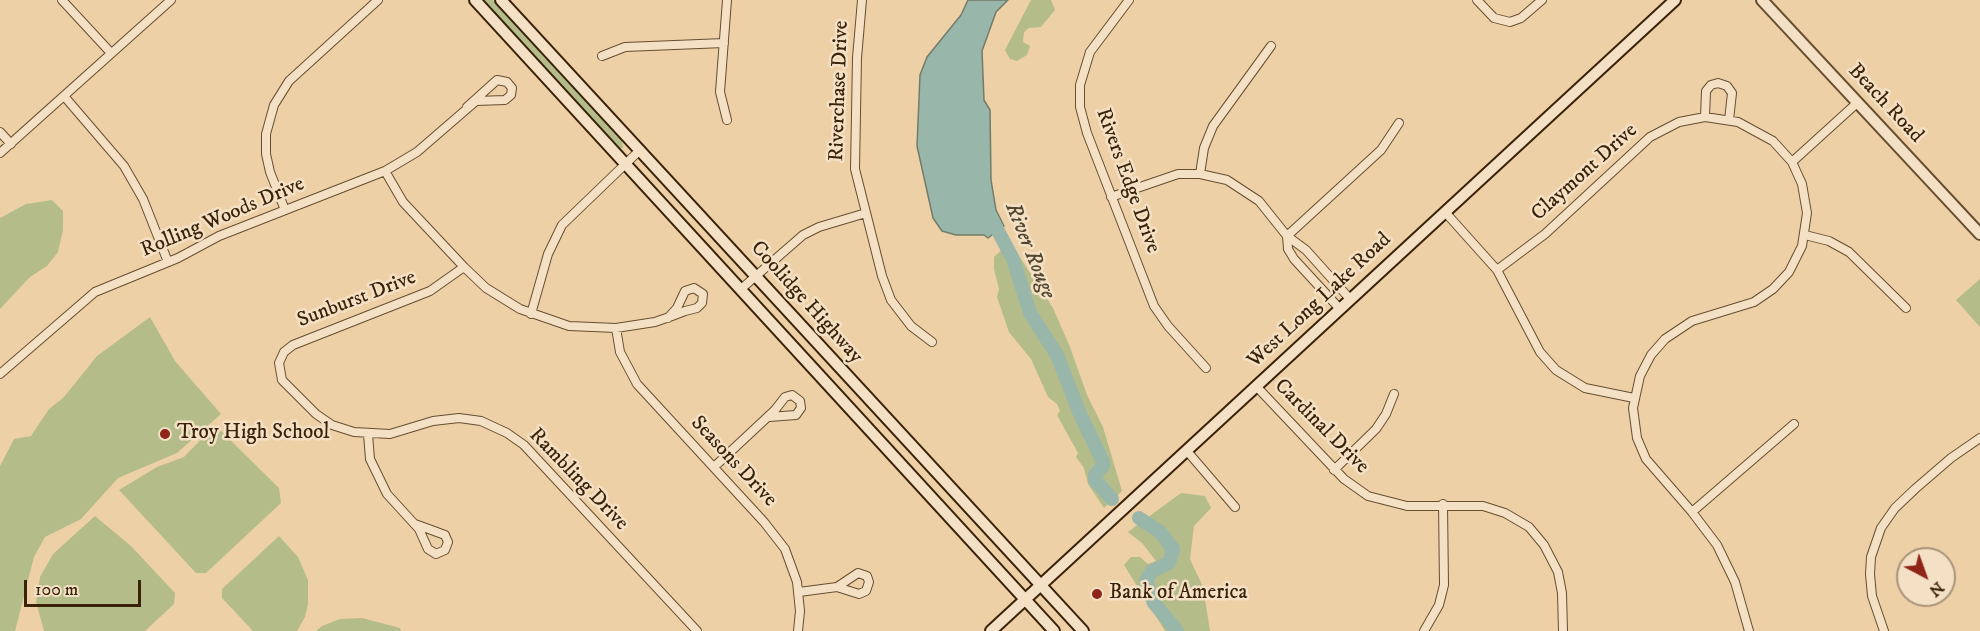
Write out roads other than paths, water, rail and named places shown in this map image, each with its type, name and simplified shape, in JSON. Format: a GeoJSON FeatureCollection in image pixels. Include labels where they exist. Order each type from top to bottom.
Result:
{"type":"FeatureCollection","features":[{"type":"Feature","properties":{"kind":"main road","name":"Coolidge Highway"},"geometry":{"type":"LineString","coordinates":[[475,0],[1054,631]]}},
{"type":"Feature","properties":{"kind":"main road","name":"Coolidge Highway"},"geometry":{"type":"LineString","coordinates":[[501,0],[1083,631]]}},
{"type":"Feature","properties":{"kind":"main road","name":"West Long Lake Road"},"geometry":{"type":"LineString","coordinates":[[991,631],[1675,0]]}},
{"type":"Feature","properties":{"kind":"main road","name":"Beach Road"},"geometry":{"type":"LineString","coordinates":[[1762,0],[1980,234]]}},
{"type":"Feature","properties":{"kind":"main road"},"geometry":{"type":"LineString","coordinates":[[937,502],[947,504],[958,496]]}},
{"type":"Feature","properties":{"kind":"main road"},"geometry":{"type":"LineString","coordinates":[[955,522],[966,516],[979,519]]}},
{"type":"Feature","properties":{"kind":"street"},"geometry":{"type":"LineString","coordinates":[[62,0],[111,53]]}},
{"type":"Feature","properties":{"kind":"street"},"geometry":{"type":"LineString","coordinates":[[0,153],[171,0]]}},
{"type":"Feature","properties":{"kind":"street"},"geometry":{"type":"LineString","coordinates":[[285,210],[270,172],[267,154],[266,134],[274,105],[294,76],[378,0]]}},
{"type":"Feature","properties":{"kind":"street"},"geometry":{"type":"LineString","coordinates":[[727,0],[720,97],[727,120]]}},
{"type":"Feature","properties":{"kind":"street","name":"Riverchase Drive"},"geometry":{"type":"LineString","coordinates":[[862,0],[857,58],[854,154],[866,213],[891,300],[911,326],[932,342]]}},
{"type":"Feature","properties":{"kind":"street","name":"Rivers Edge Drive"},"geometry":{"type":"LineString","coordinates":[[1129,0],[1090,52],[1080,92],[1087,134],[1154,306],[1168,326],[1206,368]]}},
{"type":"Feature","properties":{"kind":"street"},"geometry":{"type":"LineString","coordinates":[[1477,0],[1494,18],[1508,22],[1521,18],[1542,0]]}},
{"type":"Feature","properties":{"kind":"street"},"geometry":{"type":"LineString","coordinates":[[602,56],[625,47],[724,43]]}},
{"type":"Feature","properties":{"kind":"street"},"geometry":{"type":"LineString","coordinates":[[1200,174],[1204,148],[1213,126],[1272,46]]}},
{"type":"Feature","properties":{"kind":"street","name":"Rolling Woods Drive"},"geometry":{"type":"LineString","coordinates":[[0,374],[88,296],[106,286],[168,262],[219,236],[385,171],[417,152],[467,107],[497,80],[507,82],[512,88],[511,95],[505,100],[483,99],[467,107]]}},
{"type":"Feature","properties":{"kind":"street"},"geometry":{"type":"LineString","coordinates":[[1705,117],[1706,91],[1711,85],[1718,83],[1727,86],[1732,93],[1729,120]]}},
{"type":"Feature","properties":{"kind":"street"},"geometry":{"type":"LineString","coordinates":[[64,96],[124,166],[143,199],[168,262]]}},
{"type":"Feature","properties":{"kind":"street"},"geometry":{"type":"LineString","coordinates":[[1749,631],[1742,600],[1727,564],[1692,512],[1646,459],[1635,428],[1634,398],[1644,366],[1665,339],[1692,321],[1745,306],[1764,296],[1789,272],[1799,255],[1805,235],[1807,203],[1802,184],[1792,162],[1857,103]]}},
{"type":"Feature","properties":{"kind":"street","name":"Claymont Drive"},"geometry":{"type":"LineString","coordinates":[[1497,270],[1545,234],[1657,132],[1679,122],[1705,117],[1729,120],[1764,134],[1792,162]]}},
{"type":"Feature","properties":{"kind":"street"},"geometry":{"type":"LineString","coordinates":[[1287,236],[1381,150],[1399,123]]}},
{"type":"Feature","properties":{"kind":"street"},"geometry":{"type":"LineString","coordinates":[[0,132],[11,144]]}},
{"type":"Feature","properties":{"kind":"street"},"geometry":{"type":"LineString","coordinates":[[531,314],[548,254],[562,225],[640,150]]}},
{"type":"Feature","properties":{"kind":"street"},"geometry":{"type":"LineString","coordinates":[[385,171],[404,202],[464,267],[496,295],[531,314],[569,326],[616,328],[668,318],[700,306],[703,294],[694,288],[685,291],[677,308],[668,318]]}},
{"type":"Feature","properties":{"kind":"street"},"geometry":{"type":"LineString","coordinates":[[1111,197],[1166,177],[1200,174],[1227,180],[1251,194],[1268,210],[1287,236],[1306,250],[1350,299]]}},
{"type":"Feature","properties":{"kind":"street"},"geometry":{"type":"LineString","coordinates":[[1445,212],[1497,270],[1540,352],[1556,370],[1585,388],[1634,398]]}},
{"type":"Feature","properties":{"kind":"street"},"geometry":{"type":"LineString","coordinates":[[741,289],[811,230],[866,213]]}},
{"type":"Feature","properties":{"kind":"street"},"geometry":{"type":"LineString","coordinates":[[1805,235],[1829,241],[1849,252],[1906,308]]}},
{"type":"Feature","properties":{"kind":"street"},"geometry":{"type":"LineString","coordinates":[[1287,236],[1288,249],[1294,259],[1340,309]]}},
{"type":"Feature","properties":{"kind":"street","name":"Sunburst Drive"},"geometry":{"type":"LineString","coordinates":[[368,434],[332,425],[309,409],[282,380],[279,368],[281,357],[293,345],[430,291],[449,280],[464,267]]}},
{"type":"Feature","properties":{"kind":"street","name":"Seasons Drive"},"geometry":{"type":"LineString","coordinates":[[616,328],[618,346],[629,374],[776,536],[792,564],[799,592],[798,631]]}},
{"type":"Feature","properties":{"kind":"street","name":"Cardinal Drive"},"geometry":{"type":"LineString","coordinates":[[1256,386],[1334,470],[1351,485],[1378,500],[1407,506],[1471,504],[1493,508],[1521,521],[1537,535],[1552,557],[1558,572],[1562,593],[1563,631]]}},
{"type":"Feature","properties":{"kind":"street"},"geometry":{"type":"LineString","coordinates":[[1334,470],[1376,429],[1386,414],[1394,394]]}},
{"type":"Feature","properties":{"kind":"street"},"geometry":{"type":"LineString","coordinates":[[714,467],[769,417]]}},
{"type":"Feature","properties":{"kind":"street","name":"Rambling Drive"},"geometry":{"type":"LineString","coordinates":[[368,434],[399,432],[433,421],[459,418],[481,421],[507,433],[524,446],[697,631]]}},
{"type":"Feature","properties":{"kind":"street"},"geometry":{"type":"LineString","coordinates":[[1692,512],[1794,424]]}},
{"type":"Feature","properties":{"kind":"street"},"geometry":{"type":"LineString","coordinates":[[368,434],[370,459],[387,494],[415,524],[431,552],[440,553],[446,548],[448,542],[444,535],[415,524]]}},
{"type":"Feature","properties":{"kind":"street"},"geometry":{"type":"LineString","coordinates":[[1884,631],[1872,596],[1870,574],[1871,557],[1881,528],[1895,508],[1915,489],[1951,458],[1980,438]]}},
{"type":"Feature","properties":{"kind":"street"},"geometry":{"type":"LineString","coordinates":[[1187,451],[1235,507]]}},
{"type":"Feature","properties":{"kind":"street"},"geometry":{"type":"LineString","coordinates":[[1424,631],[1439,605],[1444,585],[1443,504]]}},
{"type":"Feature","properties":{"kind":"street"},"geometry":{"type":"LineString","coordinates":[[799,592],[837,586]]}},
{"type":"Feature","properties":{"kind":"waterway","name":"River Rouge"},"geometry":{"type":"LineString","coordinates":[[990,216],[1013,259],[1030,313],[1057,355],[1080,414],[1103,462],[1103,466],[1095,475],[1095,480],[1112,499]]}},
{"type":"Feature","properties":{"kind":"waterway","name":"River Rouge"},"geometry":{"type":"LineString","coordinates":[[1139,518],[1160,532],[1173,549],[1169,563],[1152,571],[1146,581],[1154,603],[1177,631]]}},
{"type":"Feature","properties":{"kind":"place","name":"Troy High School"},"geometry":{"type":"Point","coordinates":[165,434]}},
{"type":"Feature","properties":{"kind":"place","name":"Bank of America"},"geometry":{"type":"Point","coordinates":[1097,594]}}]}
